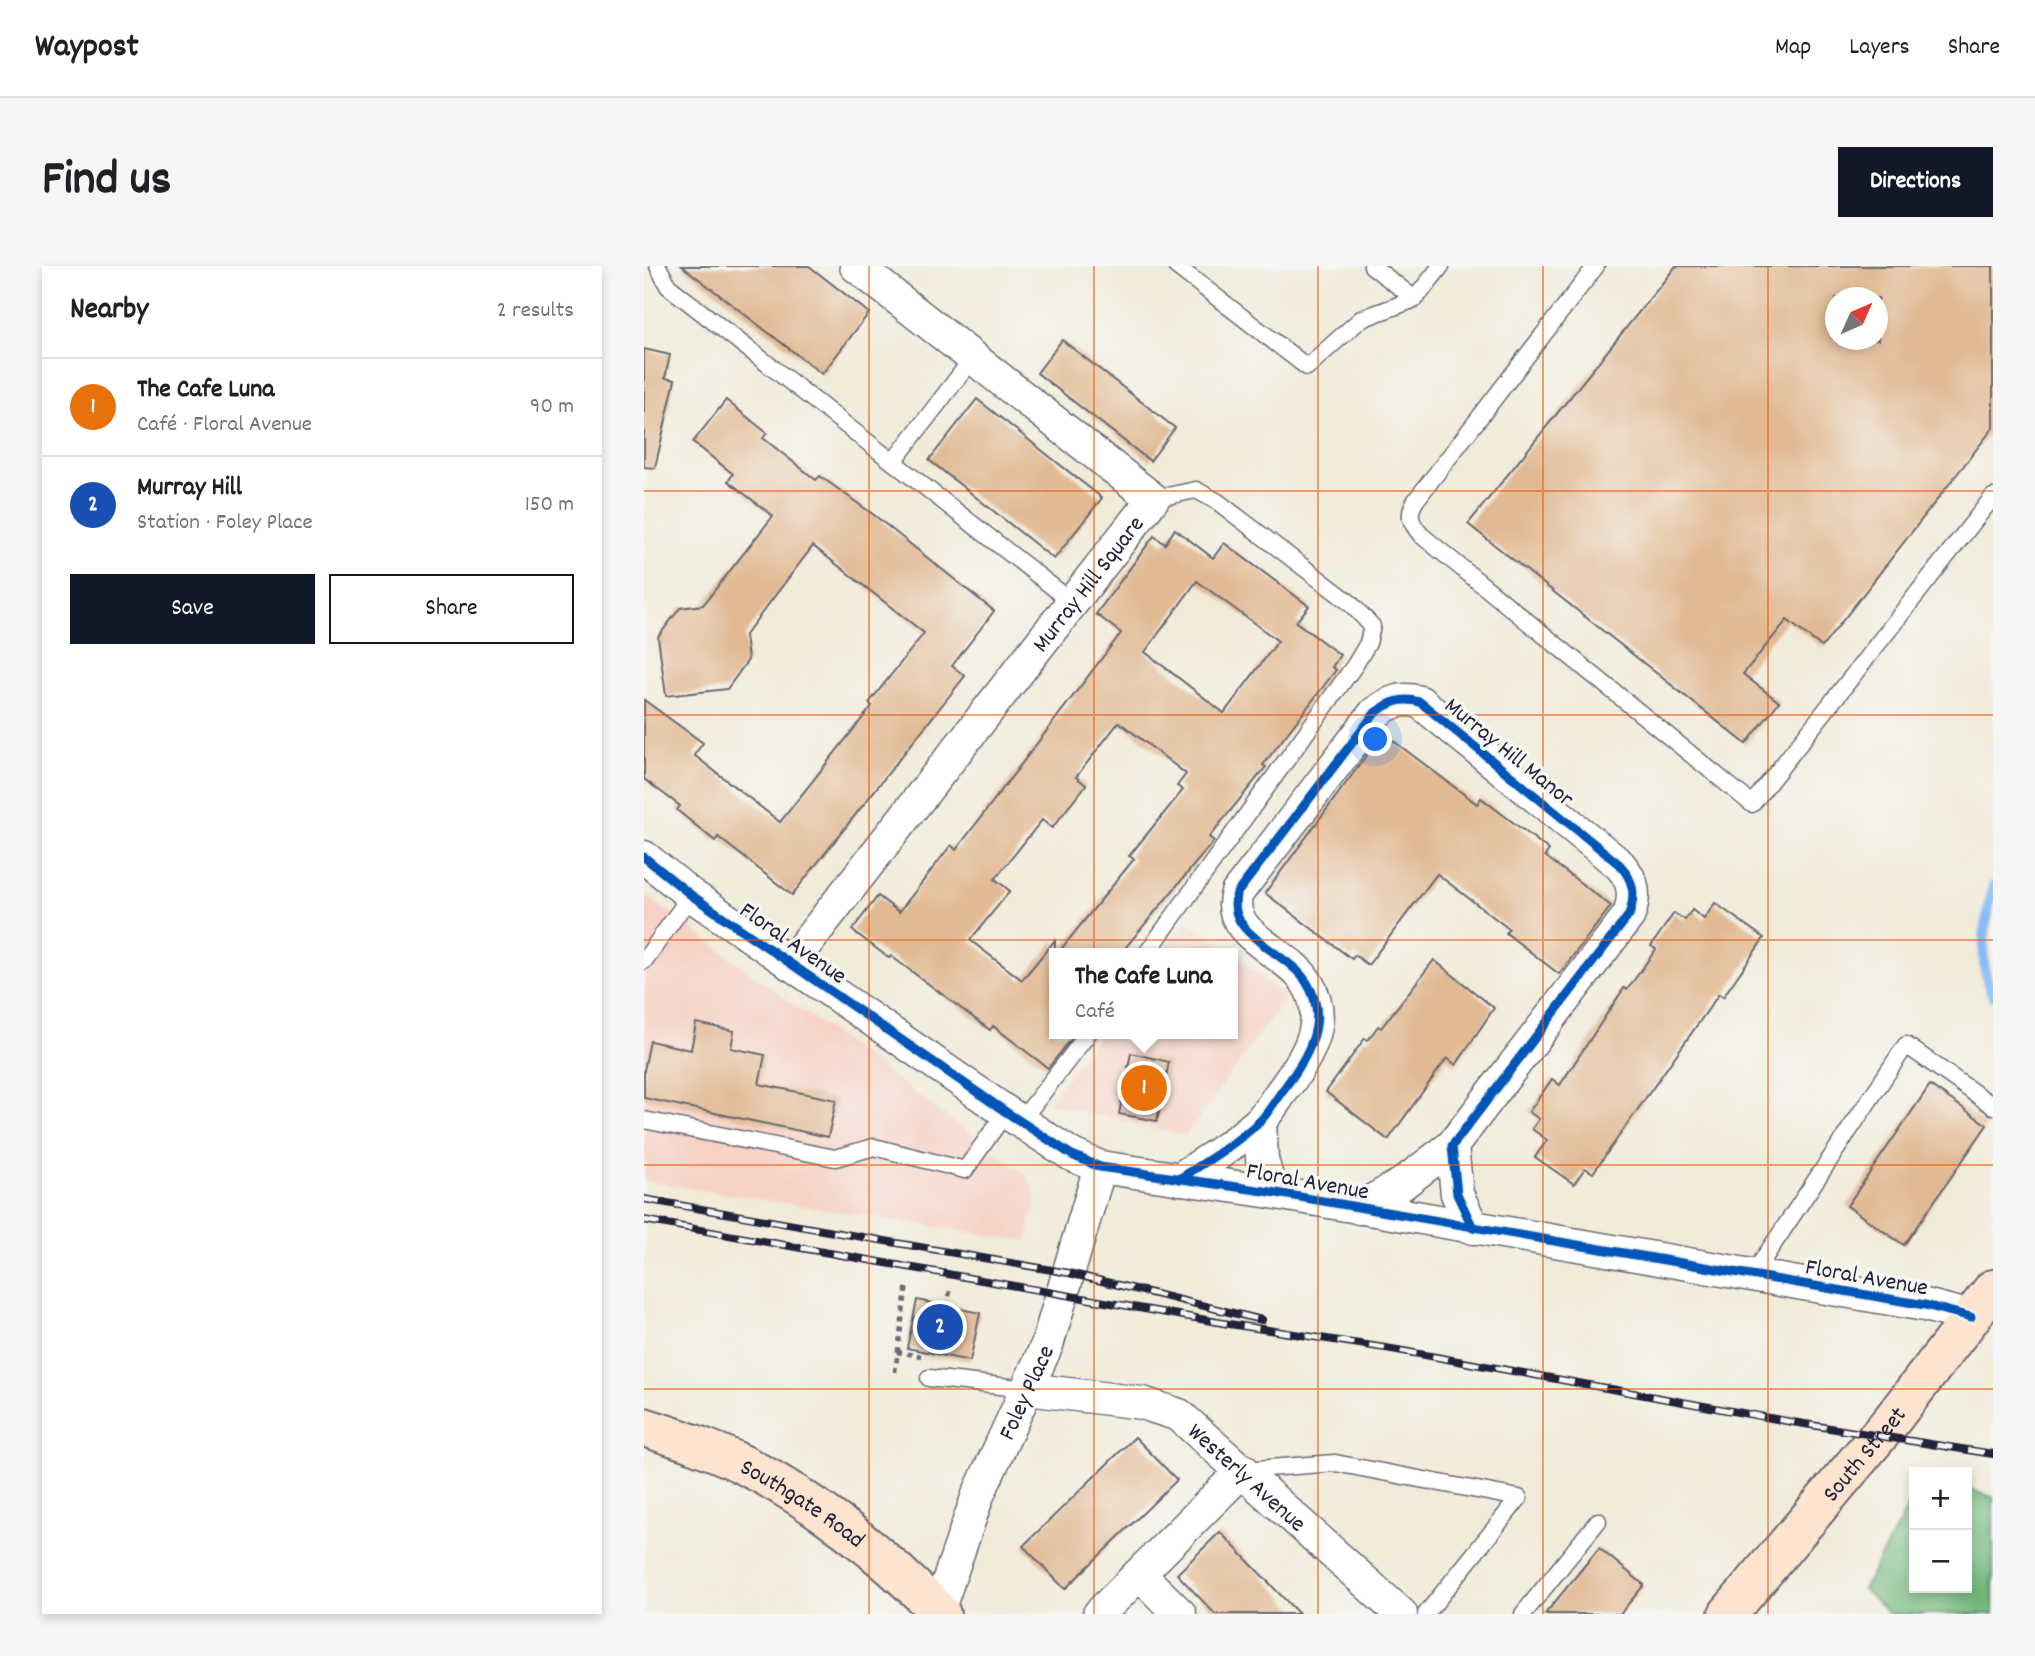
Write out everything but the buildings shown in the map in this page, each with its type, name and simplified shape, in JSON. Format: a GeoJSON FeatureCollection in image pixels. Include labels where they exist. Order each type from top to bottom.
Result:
{"type":"FeatureCollection","features":[{"type":"Feature","properties":{"kind":"street","name":"Murray Hill Square"},"geometry":{"type":"LineString","coordinates":[[790,964],[1153,499],[856,266]]}},
{"type":"Feature","properties":{"kind":"street","name":"Murray Hill Manor"},"geometry":{"type":"LineString","coordinates":[[1179,1179],[1222,1152],[1260,1122],[1306,1059],[1315,1038],[1314,997],[1296,968],[1238,920],[1233,906],[1237,893],[1375,713],[1388,703],[1409,699],[1420,702],[1620,865],[1629,876],[1633,888],[1629,915],[1452,1146],[1402,1184],[1359,1208]]}},
{"type":"Feature","properties":{"kind":"street","name":"Floral Avenue"},"geometry":{"type":"LineString","coordinates":[[644,857],[691,895],[1013,1117],[1072,1154],[1100,1167],[1271,1192],[1925,1305],[1982,1303]]}},
{"type":"Feature","properties":{"kind":"street"},"geometry":{"type":"LineString","coordinates":[[1260,1122],[1262,1159],[1271,1192]]}},
{"type":"Feature","properties":{"kind":"street"},"geometry":{"type":"LineString","coordinates":[[1452,1146],[1457,1194],[1473,1228]]}},
{"type":"Feature","properties":{"kind":"street","name":"Foley Place"},"geometry":{"type":"LineString","coordinates":[[939,1612],[978,1495],[1051,1332],[1100,1167]]}},
{"type":"Feature","properties":{"kind":"street","name":"South Street"},"geometry":{"type":"LineString","coordinates":[[1728,1614],[1891,1421],[1982,1303]]}},
{"type":"Feature","properties":{"kind":"street","name":"Westerly Avenue"},"geometry":{"type":"LineString","coordinates":[[1027,1389],[1160,1407],[1179,1415],[1401,1614]]}},
{"type":"Feature","properties":{"kind":"street","name":"Southgate Road"},"geometry":{"type":"LineString","coordinates":[[644,1427],[743,1465],[788,1489],[829,1517],[939,1612]]}},
{"type":"Feature","properties":{"kind":"street"},"geometry":{"type":"LineString","coordinates":[[1099,1614],[1243,1470]]}},
{"type":"Feature","properties":{"kind":"street"},"geometry":{"type":"LineString","coordinates":[[1139,1574],[1180,1614]]}},
{"type":"Feature","properties":{"kind":"lane"},"geometry":{"type":"LineString","coordinates":[[658,266],[668,286],[1072,602]]}},
{"type":"Feature","properties":{"kind":"lane"},"geometry":{"type":"LineString","coordinates":[[1176,266],[1307,367],[1361,319],[1415,299],[1441,266]]}},
{"type":"Feature","properties":{"kind":"lane"},"geometry":{"type":"LineString","coordinates":[[1372,266],[1415,299]]}},
{"type":"Feature","properties":{"kind":"lane"},"geometry":{"type":"LineString","coordinates":[[1596,266],[1416,500],[1410,510],[1411,523],[1421,535],[1752,804],[1993,497]]}},
{"type":"Feature","properties":{"kind":"lane"},"geometry":{"type":"LineString","coordinates":[[893,462],[973,358]]}},
{"type":"Feature","properties":{"kind":"lane"},"geometry":{"type":"LineString","coordinates":[[1151,948],[1355,665],[1368,642],[1372,626],[1349,602],[1218,502],[1196,490],[1153,499]]}},
{"type":"Feature","properties":{"kind":"lane"},"geometry":{"type":"LineString","coordinates":[[644,961],[691,895]]}},
{"type":"Feature","properties":{"kind":"lane"},"geometry":{"type":"LineString","coordinates":[[644,1120],[835,1158],[874,1147],[965,1170],[1083,1039]]}},
{"type":"Feature","properties":{"kind":"lane"},"geometry":{"type":"LineString","coordinates":[[1752,1276],[1906,1045],[1993,1106]]}},
{"type":"Feature","properties":{"kind":"lane"},"geometry":{"type":"LineString","coordinates":[[929,1378],[1027,1389]]}},
{"type":"Feature","properties":{"kind":"lane"},"geometry":{"type":"LineString","coordinates":[[1243,1470],[1335,1463],[1519,1498],[1426,1614]]}},
{"type":"Feature","properties":{"kind":"lane"},"geometry":{"type":"LineString","coordinates":[[1523,1614],[1598,1521]]}},
{"type":"Feature","properties":{"kind":"path"},"geometry":{"type":"LineString","coordinates":[[895,1371],[907,1283]]}},
{"type":"Feature","properties":{"kind":"path"},"geometry":{"type":"LineString","coordinates":[[947,1306],[950,1291]]}},
{"type":"Feature","properties":{"kind":"shaded area"},"geometry":{"type":"Polygon","coordinates":[[[644,894],[1029,1177],[1036,1202],[1027,1241],[644,1181],[644,894]]]}},
{"type":"Feature","properties":{"kind":"shaded area"},"geometry":{"type":"Polygon","coordinates":[[[1186,920],[1223,948],[1165,948],[1186,920]]]}},
{"type":"Feature","properties":{"kind":"shaded area"},"geometry":{"type":"Polygon","coordinates":[[[1238,959],[1287,996],[1186,1136],[1048,1103],[1096,1039],[1238,1039],[1238,959]]]}},
{"type":"Feature","properties":{"kind":"green space"},"geometry":{"type":"Polygon","coordinates":[[[1972,1491],[1993,1497],[1993,1614],[1889,1614],[1863,1589],[1909,1505],[1909,1593],[1972,1593],[1972,1491]]]}},
{"type":"Feature","properties":{"kind":"waterway"},"geometry":{"type":"LineString","coordinates":[[1993,886],[1984,942],[1985,970],[1993,996]]}},
{"type":"Feature","properties":{"kind":"railway"},"geometry":{"type":"LineString","coordinates":[[644,1199],[1069,1273],[1262,1320]]}},
{"type":"Feature","properties":{"kind":"railway"},"geometry":{"type":"LineString","coordinates":[[644,1220],[1223,1323],[1392,1349],[1792,1422],[1993,1454]]}},
{"type":"Feature","properties":{"kind":"cycle path"},"geometry":{"type":"LineString","coordinates":[[1179,1179],[1229,1146],[1260,1121],[1298,1069],[1312,1042],[1316,1027],[1314,998],[1307,983],[1298,972],[1248,932],[1235,908],[1237,893],[1375,713],[1396,702],[1420,702],[1620,865],[1632,888],[1633,901],[1629,915],[1452,1146],[1457,1194],[1473,1228]]}},
{"type":"Feature","properties":{"kind":"cycle path"},"geometry":{"type":"LineString","coordinates":[[644,857],[691,895],[1006,1112],[1072,1155],[1100,1167],[1271,1192],[1925,1305],[1971,1317]]}},
{"type":"Feature","properties":{"kind":"place","name":"The Cafe Luna"},"geometry":{"type":"Point","coordinates":[1144,1088]}},
{"type":"Feature","properties":{"kind":"place","name":"Murray Hill"},"geometry":{"type":"Point","coordinates":[940,1327]}}]}
